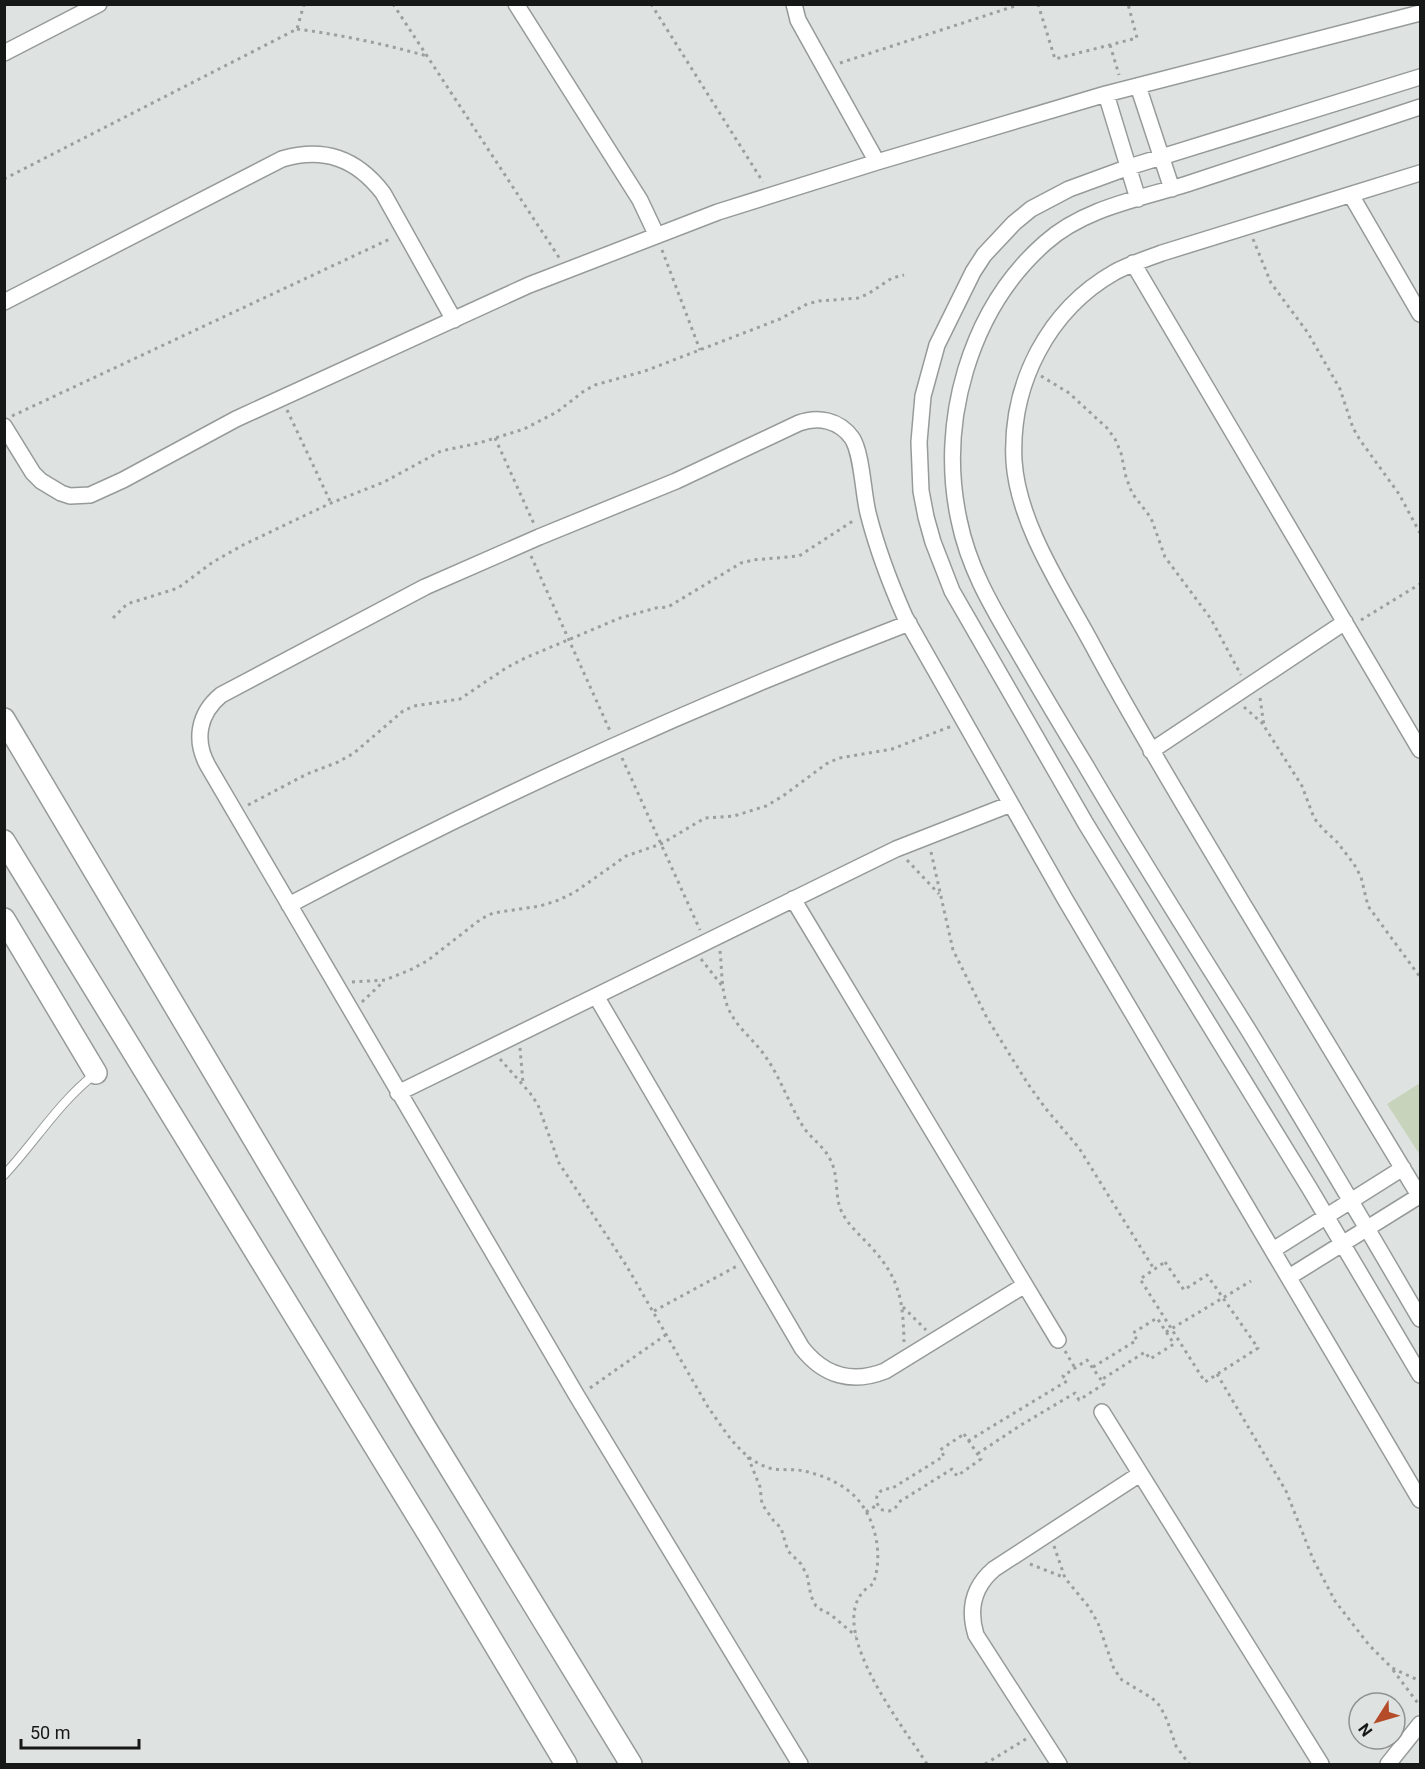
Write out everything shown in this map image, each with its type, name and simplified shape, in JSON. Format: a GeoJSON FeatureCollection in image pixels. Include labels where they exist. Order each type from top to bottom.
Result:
{"type":"FeatureCollection","features":[{"type":"Feature","properties":{"kind":"main road"},"geometry":{"type":"LineString","coordinates":[[4,719],[425,1427],[631,1764]]}},
{"type":"Feature","properties":{"kind":"main road"},"geometry":{"type":"LineString","coordinates":[[4,841],[566,1764]]}},
{"type":"Feature","properties":{"kind":"main road"},"geometry":{"type":"LineString","coordinates":[[4,919],[96,1073]]}},
{"type":"Feature","properties":{"kind":"street"},"geometry":{"type":"LineString","coordinates":[[4,53],[99,4]]}},
{"type":"Feature","properties":{"kind":"street"},"geometry":{"type":"LineString","coordinates":[[516,4],[640,200],[656,234]]}},
{"type":"Feature","properties":{"kind":"street"},"geometry":{"type":"LineString","coordinates":[[794,4],[798,20],[877,162]]}},
{"type":"Feature","properties":{"kind":"street"},"geometry":{"type":"LineString","coordinates":[[4,426],[33,473],[41,481],[61,493],[80,496],[100,492],[236,419],[529,285],[656,234],[771,194],[1106,94],[1420,13]]}},
{"type":"Feature","properties":{"kind":"street"},"geometry":{"type":"LineString","coordinates":[[1420,77],[1129,167],[1069,189],[1031,209],[998,238],[973,272],[937,345],[923,396],[919,430],[919,465],[926,517],[942,568],[968,618],[1086,824],[1420,1375]]}},
{"type":"Feature","properties":{"kind":"street"},"geometry":{"type":"LineString","coordinates":[[1131,88],[1162,157],[1172,189]]}},
{"type":"Feature","properties":{"kind":"street"},"geometry":{"type":"LineString","coordinates":[[1106,94],[1138,199]]}},
{"type":"Feature","properties":{"kind":"street"},"geometry":{"type":"LineString","coordinates":[[1420,107],[1172,189],[1098,211],[1047,241],[1014,278],[987,320],[968,365],[956,414],[952,466],[958,518],[964,544],[983,593],[1109,806],[1352,1201],[1420,1319]]}},
{"type":"Feature","properties":{"kind":"street"},"geometry":{"type":"LineString","coordinates":[[4,302],[282,159],[296,155],[326,155],[363,171],[383,193],[454,320]]}},
{"type":"Feature","properties":{"kind":"street"},"geometry":{"type":"LineString","coordinates":[[1289,1277],[1420,1196],[1134,723],[1040,546],[1022,506],[1017,484],[1014,441],[1020,397],[1030,369],[1045,339],[1069,308],[1099,283],[1132,263],[1420,173]]}},
{"type":"Feature","properties":{"kind":"street"},"geometry":{"type":"LineString","coordinates":[[1351,195],[1420,314]]}},
{"type":"Feature","properties":{"kind":"street"},"geometry":{"type":"LineString","coordinates":[[1132,263],[1420,750]]}},
{"type":"Feature","properties":{"kind":"street"},"geometry":{"type":"LineString","coordinates":[[800,1764],[577,1396],[398,1093],[208,766],[200,748],[200,728],[208,709],[221,695],[425,587],[676,481],[799,423],[815,419],[824,420],[846,431],[855,444],[868,511],[884,568],[909,623],[1065,899],[1420,1500]]}},
{"type":"Feature","properties":{"kind":"street"},"geometry":{"type":"LineString","coordinates":[[289,905],[440,827],[594,754],[740,690],[909,623]]}},
{"type":"Feature","properties":{"kind":"street"},"geometry":{"type":"LineString","coordinates":[[1151,751],[1346,625]]}},
{"type":"Feature","properties":{"kind":"street"},"geometry":{"type":"LineString","coordinates":[[398,1093],[896,849],[1011,804]]}},
{"type":"Feature","properties":{"kind":"street"},"geometry":{"type":"LineString","coordinates":[[793,899],[1058,1340]]}},
{"type":"Feature","properties":{"kind":"street"},"geometry":{"type":"LineString","coordinates":[[596,996],[802,1348],[818,1366],[837,1375],[862,1378],[885,1371],[1025,1285]]}},
{"type":"Feature","properties":{"kind":"street"},"geometry":{"type":"LineString","coordinates":[[1273,1251],[1403,1168]]}},
{"type":"Feature","properties":{"kind":"street"},"geometry":{"type":"LineString","coordinates":[[1102,1412],[1321,1764]]}},
{"type":"Feature","properties":{"kind":"street"},"geometry":{"type":"LineString","coordinates":[[1059,1764],[981,1643],[973,1626],[972,1606],[979,1585],[986,1576],[1140,1474]]}},
{"type":"Feature","properties":{"kind":"street"},"geometry":{"type":"LineString","coordinates":[[1388,1764],[1420,1724]]}},
{"type":"Feature","properties":{"kind":"lane"},"geometry":{"type":"LineString","coordinates":[[4,1175],[73,1093],[96,1073]]}},
{"type":"Feature","properties":{"kind":"path"},"geometry":{"type":"LineString","coordinates":[[297,30],[304,4]]}},
{"type":"Feature","properties":{"kind":"path"},"geometry":{"type":"LineString","coordinates":[[393,4],[567,270]]}},
{"type":"Feature","properties":{"kind":"path"},"geometry":{"type":"LineString","coordinates":[[651,4],[771,194]]}},
{"type":"Feature","properties":{"kind":"path"},"geometry":{"type":"LineString","coordinates":[[825,68],[1021,4]]}},
{"type":"Feature","properties":{"kind":"path"},"geometry":{"type":"LineString","coordinates":[[1038,4],[1055,59],[1137,38],[1128,4]]}},
{"type":"Feature","properties":{"kind":"path"},"geometry":{"type":"LineString","coordinates":[[4,178],[297,30],[342,35],[386,44],[429,57]]}},
{"type":"Feature","properties":{"kind":"path"},"geometry":{"type":"LineString","coordinates":[[1110,45],[1131,88]]}},
{"type":"Feature","properties":{"kind":"path"},"geometry":{"type":"LineString","coordinates":[[1248,227],[1271,283],[1308,333],[1340,389],[1353,429],[1399,494],[1420,533]]}},
{"type":"Feature","properties":{"kind":"path"},"geometry":{"type":"LineString","coordinates":[[4,420],[404,232]]}},
{"type":"Feature","properties":{"kind":"path"},"geometry":{"type":"LineString","coordinates":[[656,234],[700,350]]}},
{"type":"Feature","properties":{"kind":"path"},"geometry":{"type":"LineString","coordinates":[[112,618],[127,604],[178,588],[234,549],[331,503],[384,482],[441,451],[524,429],[542,420],[595,385],[626,378],[700,350],[780,319],[807,304],[858,298],[892,278],[904,275]]}},
{"type":"Feature","properties":{"kind":"path"},"geometry":{"type":"LineString","coordinates":[[1030,369],[1069,393],[1107,428],[1115,439],[1132,493],[1151,518],[1165,557],[1211,619],[1252,684],[1264,726]]}},
{"type":"Feature","properties":{"kind":"path"},"geometry":{"type":"LineString","coordinates":[[282,399],[331,503]]}},
{"type":"Feature","properties":{"kind":"path"},"geometry":{"type":"LineString","coordinates":[[495,438],[539,537]]}},
{"type":"Feature","properties":{"kind":"path"},"geometry":{"type":"LineString","coordinates":[[235,812],[307,774],[354,753],[403,711],[414,706],[460,699],[525,658],[620,618],[668,607],[741,563],[798,556],[868,511]]}},
{"type":"Feature","properties":{"kind":"path"},"geometry":{"type":"LineString","coordinates":[[1346,625],[1420,584]]}},
{"type":"Feature","properties":{"kind":"path"},"geometry":{"type":"LineString","coordinates":[[1233,697],[1264,726],[1298,779],[1314,818],[1354,864],[1361,877],[1368,906],[1375,919],[1420,977]]}},
{"type":"Feature","properties":{"kind":"path"},"geometry":{"type":"LineString","coordinates":[[335,984],[385,980],[410,970],[427,961],[481,919],[501,911],[540,906],[559,900],[575,892],[626,856],[661,844],[705,818],[734,816],[766,806],[826,764],[839,758],[892,749],[965,722]]}},
{"type":"Feature","properties":{"kind":"path"},"geometry":{"type":"LineString","coordinates":[[927,837],[953,950],[987,1018],[1028,1084],[1079,1148],[1154,1269]]}},
{"type":"Feature","properties":{"kind":"path"},"geometry":{"type":"LineString","coordinates":[[896,849],[940,896]]}},
{"type":"Feature","properties":{"kind":"path"},"geometry":{"type":"LineString","coordinates":[[718,936],[726,1002],[732,1017],[741,1030],[764,1053],[805,1129],[830,1158],[836,1172],[838,1201],[843,1215],[884,1261],[897,1285],[903,1307],[904,1359]]}},
{"type":"Feature","properties":{"kind":"path"},"geometry":{"type":"LineString","coordinates":[[692,949],[724,988]]}},
{"type":"Feature","properties":{"kind":"path"},"geometry":{"type":"LineString","coordinates":[[351,1012],[385,980]]}},
{"type":"Feature","properties":{"kind":"path"},"geometry":{"type":"LineString","coordinates":[[519,1034],[523,1085]]}},
{"type":"Feature","properties":{"kind":"path"},"geometry":{"type":"LineString","coordinates":[[491,1048],[538,1105],[558,1163],[654,1311],[708,1407],[747,1455],[760,1486],[762,1504],[781,1528],[788,1551],[801,1564],[807,1575],[811,1596],[816,1606],[830,1614],[856,1637]]}},
{"type":"Feature","properties":{"kind":"path"},"geometry":{"type":"LineString","coordinates":[[654,1311],[749,1259]]}},
{"type":"Feature","properties":{"kind":"path"},"geometry":{"type":"LineString","coordinates":[[1165,1262],[1184,1290],[1207,1275],[1223,1298],[1258,1348],[1206,1382],[1140,1279],[1165,1262]]}},
{"type":"Feature","properties":{"kind":"path"},"geometry":{"type":"LineString","coordinates":[[1166,1332],[1251,1281]]}},
{"type":"Feature","properties":{"kind":"path"},"geometry":{"type":"LineString","coordinates":[[903,1307],[936,1339]]}},
{"type":"Feature","properties":{"kind":"path"},"geometry":{"type":"LineString","coordinates":[[1092,1367],[1137,1340],[1133,1334],[1157,1318],[1174,1344],[1150,1359],[1145,1352],[1101,1380]]}},
{"type":"Feature","properties":{"kind":"path"},"geometry":{"type":"LineString","coordinates":[[577,1396],[667,1335]]}},
{"type":"Feature","properties":{"kind":"path"},"geometry":{"type":"LineString","coordinates":[[968,1441],[1067,1381],[1063,1376],[1087,1360],[1104,1384],[1079,1400],[1075,1393],[977,1454]]}},
{"type":"Feature","properties":{"kind":"path"},"geometry":{"type":"LineString","coordinates":[[1217,1374],[1286,1491],[1313,1559],[1335,1601],[1368,1645],[1392,1668],[1420,1706]]}},
{"type":"Feature","properties":{"kind":"path"},"geometry":{"type":"LineString","coordinates":[[964,1434],[977,1454],[981,1459],[957,1476],[952,1469],[899,1502],[893,1510],[884,1511],[877,1505],[877,1496],[882,1490],[891,1489],[944,1456],[940,1450],[964,1434]]}},
{"type":"Feature","properties":{"kind":"path"},"geometry":{"type":"LineString","coordinates":[[747,1455],[765,1467],[803,1471],[822,1476],[848,1490],[866,1512],[874,1529],[878,1553],[873,1584],[862,1593],[856,1606],[854,1617],[856,1637],[872,1679],[927,1764]]}},
{"type":"Feature","properties":{"kind":"path"},"geometry":{"type":"LineString","coordinates":[[866,1512],[877,1505]]}},
{"type":"Feature","properties":{"kind":"path"},"geometry":{"type":"LineString","coordinates":[[1050,1532],[1058,1563],[1065,1578],[1088,1606],[1098,1623],[1114,1669],[1122,1680],[1152,1698],[1160,1706],[1176,1746],[1189,1764]]}},
{"type":"Feature","properties":{"kind":"path"},"geometry":{"type":"LineString","coordinates":[[1009,1559],[1048,1570],[1065,1578]]}},
{"type":"Feature","properties":{"kind":"path"},"geometry":{"type":"LineString","coordinates":[[1392,1668],[1420,1681]]}},
{"type":"Feature","properties":{"kind":"path"},"geometry":{"type":"LineString","coordinates":[[986,1764],[1038,1732]]}},
{"type":"Feature","properties":{"kind":"green space"},"geometry":{"type":"Polygon","coordinates":[[[1420,1083],[1420,1155],[1387,1104],[1420,1083]]]}}]}
